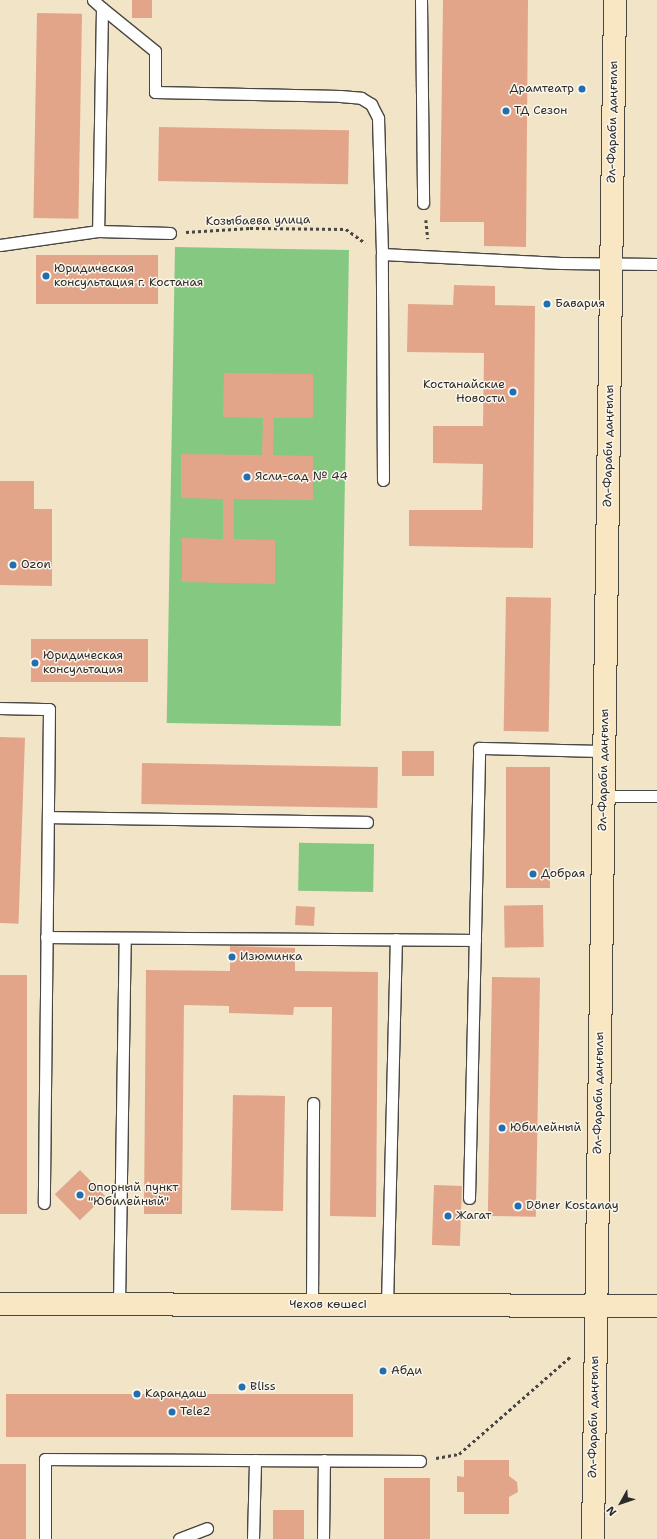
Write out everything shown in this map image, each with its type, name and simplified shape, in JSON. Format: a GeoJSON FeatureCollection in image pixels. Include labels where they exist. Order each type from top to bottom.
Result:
{"type":"FeatureCollection","features":[{"type":"Feature","properties":{"kind":"main road","name":"Әл-Фараби даңғылы"},"geometry":{"type":"LineString","coordinates":[[593,1539],[595,1306],[615,0]]}},
{"type":"Feature","properties":{"kind":"main road","name":"Чехов көшесі"},"geometry":{"type":"LineString","coordinates":[[0,1304],[657,1306]]}},
{"type":"Feature","properties":{"kind":"lane"},"geometry":{"type":"LineString","coordinates":[[93,0],[155,51],[155,92],[340,96],[361,98],[371,104],[378,118],[382,254],[383,480]]}},
{"type":"Feature","properties":{"kind":"lane"},"geometry":{"type":"LineString","coordinates":[[421,0],[423,202]]}},
{"type":"Feature","properties":{"kind":"lane"},"geometry":{"type":"LineString","coordinates":[[98,231],[102,8]]}},
{"type":"Feature","properties":{"kind":"lane"},"geometry":{"type":"LineString","coordinates":[[0,246],[98,231],[170,234]]}},
{"type":"Feature","properties":{"kind":"lane"},"geometry":{"type":"LineString","coordinates":[[382,254],[611,264],[657,264]]}},
{"type":"Feature","properties":{"kind":"lane"},"geometry":{"type":"LineString","coordinates":[[0,708],[49,709],[44,1203]]}},
{"type":"Feature","properties":{"kind":"lane"},"geometry":{"type":"LineString","coordinates":[[469,1198],[479,748],[604,751]]}},
{"type":"Feature","properties":{"kind":"lane"},"geometry":{"type":"LineString","coordinates":[[604,796],[657,796]]}},
{"type":"Feature","properties":{"kind":"lane"},"geometry":{"type":"LineString","coordinates":[[48,817],[367,822]]}},
{"type":"Feature","properties":{"kind":"lane"},"geometry":{"type":"LineString","coordinates":[[46,937],[475,940]]}},
{"type":"Feature","properties":{"kind":"lane"},"geometry":{"type":"LineString","coordinates":[[119,1304],[125,938]]}},
{"type":"Feature","properties":{"kind":"lane"},"geometry":{"type":"LineString","coordinates":[[387,1305],[396,939]]}},
{"type":"Feature","properties":{"kind":"lane"},"geometry":{"type":"LineString","coordinates":[[312,1305],[313,1103]]}},
{"type":"Feature","properties":{"kind":"lane"},"geometry":{"type":"LineString","coordinates":[[45,1539],[45,1459],[420,1461]]}},
{"type":"Feature","properties":{"kind":"lane"},"geometry":{"type":"LineString","coordinates":[[253,1539],[255,1460]]}},
{"type":"Feature","properties":{"kind":"lane"},"geometry":{"type":"LineString","coordinates":[[323,1539],[324,1460]]}},
{"type":"Feature","properties":{"kind":"lane"},"geometry":{"type":"LineString","coordinates":[[179,1539],[207,1528]]}},
{"type":"Feature","properties":{"kind":"path"},"geometry":{"type":"LineString","coordinates":[[423,202],[431,257]]}},
{"type":"Feature","properties":{"kind":"path","name":"Козыбаева улица"},"geometry":{"type":"LineString","coordinates":[[170,234],[250,228],[346,229]]}},
{"type":"Feature","properties":{"kind":"path"},"geometry":{"type":"LineString","coordinates":[[420,1461],[459,1454],[571,1356]]}},
{"type":"Feature","properties":{"kind":"green space"},"geometry":{"type":"Polygon","coordinates":[[[175,247],[349,250],[341,726],[167,723],[175,247]]]}},
{"type":"Feature","properties":{"kind":"green space"},"geometry":{"type":"Polygon","coordinates":[[[299,843],[374,844],[373,892],[298,891],[299,843]]]}},
{"type":"Feature","properties":{"kind":"building"},"geometry":{"type":"Polygon","coordinates":[[[132,0],[152,0],[152,18],[132,18],[132,0]]]}},
{"type":"Feature","properties":{"kind":"building"},"geometry":{"type":"Polygon","coordinates":[[[443,0],[528,0],[526,247],[484,246],[484,222],[440,222],[443,0]]]}},
{"type":"Feature","properties":{"kind":"building"},"geometry":{"type":"Polygon","coordinates":[[[37,13],[82,14],[78,219],[33,218],[37,13]]]}},
{"type":"Feature","properties":{"kind":"building"},"geometry":{"type":"Polygon","coordinates":[[[159,127],[349,130],[348,184],[158,181],[159,127]]]}},
{"type":"Feature","properties":{"kind":"building"},"geometry":{"type":"Polygon","coordinates":[[[36,255],[158,255],[158,304],[36,304],[36,255]]]}},
{"type":"Feature","properties":{"kind":"building"},"geometry":{"type":"Polygon","coordinates":[[[454,285],[495,286],[495,305],[535,306],[533,548],[409,546],[409,510],[482,510],[483,464],[433,463],[433,426],[483,426],[484,353],[407,352],[408,304],[453,305],[454,285]]]}},
{"type":"Feature","properties":{"kind":"building","name":"Ясли-сад № 44"},"geometry":{"type":"Polygon","coordinates":[[[224,373],[313,374],[313,418],[274,418],[273,455],[313,456],[313,500],[234,499],[234,539],[275,540],[275,584],[182,582],[182,538],[223,539],[223,499],[181,498],[181,454],[262,455],[263,418],[223,417],[224,373]]]}},
{"type":"Feature","properties":{"kind":"building"},"geometry":{"type":"Polygon","coordinates":[[[0,481],[34,481],[34,509],[52,509],[52,586],[0,585],[0,481]]]}},
{"type":"Feature","properties":{"kind":"building"},"geometry":{"type":"Polygon","coordinates":[[[506,597],[551,598],[549,732],[504,731],[506,597]]]}},
{"type":"Feature","properties":{"kind":"building"},"geometry":{"type":"Polygon","coordinates":[[[31,639],[148,639],[148,682],[31,682],[31,639]]]}},
{"type":"Feature","properties":{"kind":"building"},"geometry":{"type":"Polygon","coordinates":[[[0,737],[25,738],[18,924],[0,923],[0,737]]]}},
{"type":"Feature","properties":{"kind":"building"},"geometry":{"type":"Polygon","coordinates":[[[402,751],[434,751],[434,776],[402,776],[402,751]]]}},
{"type":"Feature","properties":{"kind":"building"},"geometry":{"type":"Polygon","coordinates":[[[142,763],[378,767],[377,808],[141,804],[142,763]]]}},
{"type":"Feature","properties":{"kind":"building"},"geometry":{"type":"Polygon","coordinates":[[[506,767],[550,767],[550,888],[506,888],[506,767]]]}},
{"type":"Feature","properties":{"kind":"building"},"geometry":{"type":"Polygon","coordinates":[[[543,905],[544,947],[505,948],[504,906],[543,905]]]}},
{"type":"Feature","properties":{"kind":"building"},"geometry":{"type":"Polygon","coordinates":[[[296,906],[315,907],[314,926],[295,925],[296,906]]]}},
{"type":"Feature","properties":{"kind":"building"},"geometry":{"type":"Polygon","coordinates":[[[230,946],[295,948],[295,971],[378,972],[376,1217],[330,1216],[332,1007],[294,1007],[293,1015],[229,1013],[229,1006],[184,1005],[182,1214],[144,1214],[146,970],[230,971],[230,946]]]}},
{"type":"Feature","properties":{"kind":"building"},"geometry":{"type":"Polygon","coordinates":[[[0,975],[27,975],[27,1214],[0,1214],[0,975]]]}},
{"type":"Feature","properties":{"kind":"building"},"geometry":{"type":"Polygon","coordinates":[[[492,977],[540,978],[536,1217],[488,1216],[492,977]]]}},
{"type":"Feature","properties":{"kind":"building"},"geometry":{"type":"Polygon","coordinates":[[[233,1095],[285,1096],[283,1211],[231,1210],[233,1095]]]}},
{"type":"Feature","properties":{"kind":"building","name":"Опорный пункт \"Юбилейный\""},"geometry":{"type":"Polygon","coordinates":[[[80,1170],[105,1196],[80,1220],[55,1194],[80,1170]]]}},
{"type":"Feature","properties":{"kind":"building","name":"Жагат"},"geometry":{"type":"Polygon","coordinates":[[[434,1185],[462,1186],[460,1246],[432,1245],[434,1185]]]}},
{"type":"Feature","properties":{"kind":"building"},"geometry":{"type":"Polygon","coordinates":[[[6,1394],[353,1394],[353,1437],[6,1437],[6,1394]]]}},
{"type":"Feature","properties":{"kind":"building"},"geometry":{"type":"Polygon","coordinates":[[[464,1460],[509,1460],[509,1476],[517,1482],[518,1492],[509,1497],[509,1514],[464,1514],[464,1492],[457,1492],[457,1476],[464,1477],[464,1460]]]}},
{"type":"Feature","properties":{"kind":"building"},"geometry":{"type":"Polygon","coordinates":[[[0,1464],[26,1464],[26,1539],[0,1539],[0,1464]]]}},
{"type":"Feature","properties":{"kind":"building"},"geometry":{"type":"Polygon","coordinates":[[[384,1478],[430,1478],[430,1539],[384,1539],[384,1478]]]}},
{"type":"Feature","properties":{"kind":"building"},"geometry":{"type":"Polygon","coordinates":[[[273,1510],[304,1510],[304,1539],[273,1539],[273,1510]]]}},
{"type":"Feature","properties":{"kind":"place","name":"Драмтеатр"},"geometry":{"type":"Point","coordinates":[582,89]}},
{"type":"Feature","properties":{"kind":"place","name":"ТД Сезон"},"geometry":{"type":"Point","coordinates":[506,111]}},
{"type":"Feature","properties":{"kind":"place","name":"Юридическая консультация г. Костаная"},"geometry":{"type":"Point","coordinates":[46,276]}},
{"type":"Feature","properties":{"kind":"place","name":"Бавария"},"geometry":{"type":"Point","coordinates":[547,304]}},
{"type":"Feature","properties":{"kind":"place","name":"Костанайские Новости"},"geometry":{"type":"Point","coordinates":[513,392]}},
{"type":"Feature","properties":{"kind":"place","name":"Ясли-сад № 44"},"geometry":{"type":"Point","coordinates":[247,477]}},
{"type":"Feature","properties":{"kind":"place","name":"Ozon"},"geometry":{"type":"Point","coordinates":[13,565]}},
{"type":"Feature","properties":{"kind":"place","name":"Юридическая консультация"},"geometry":{"type":"Point","coordinates":[35,663]}},
{"type":"Feature","properties":{"kind":"place","name":"Добрая"},"geometry":{"type":"Point","coordinates":[533,874]}},
{"type":"Feature","properties":{"kind":"place","name":"Изюминка"},"geometry":{"type":"Point","coordinates":[232,957]}},
{"type":"Feature","properties":{"kind":"place","name":"Юбилейный"},"geometry":{"type":"Point","coordinates":[502,1128]}},
{"type":"Feature","properties":{"kind":"place","name":"Опорный пункт \"Юбилейный\""},"geometry":{"type":"Point","coordinates":[80,1195]}},
{"type":"Feature","properties":{"kind":"place","name":"Döner Kostanay"},"geometry":{"type":"Point","coordinates":[518,1206]}},
{"type":"Feature","properties":{"kind":"place","name":"Жагат"},"geometry":{"type":"Point","coordinates":[448,1216]}},
{"type":"Feature","properties":{"kind":"place","name":"Абди"},"geometry":{"type":"Point","coordinates":[383,1371]}},
{"type":"Feature","properties":{"kind":"place","name":"Bliss"},"geometry":{"type":"Point","coordinates":[242,1387]}},
{"type":"Feature","properties":{"kind":"place","name":"Карандаш"},"geometry":{"type":"Point","coordinates":[137,1394]}},
{"type":"Feature","properties":{"kind":"place","name":"Tele2"},"geometry":{"type":"Point","coordinates":[172,1412]}}]}
